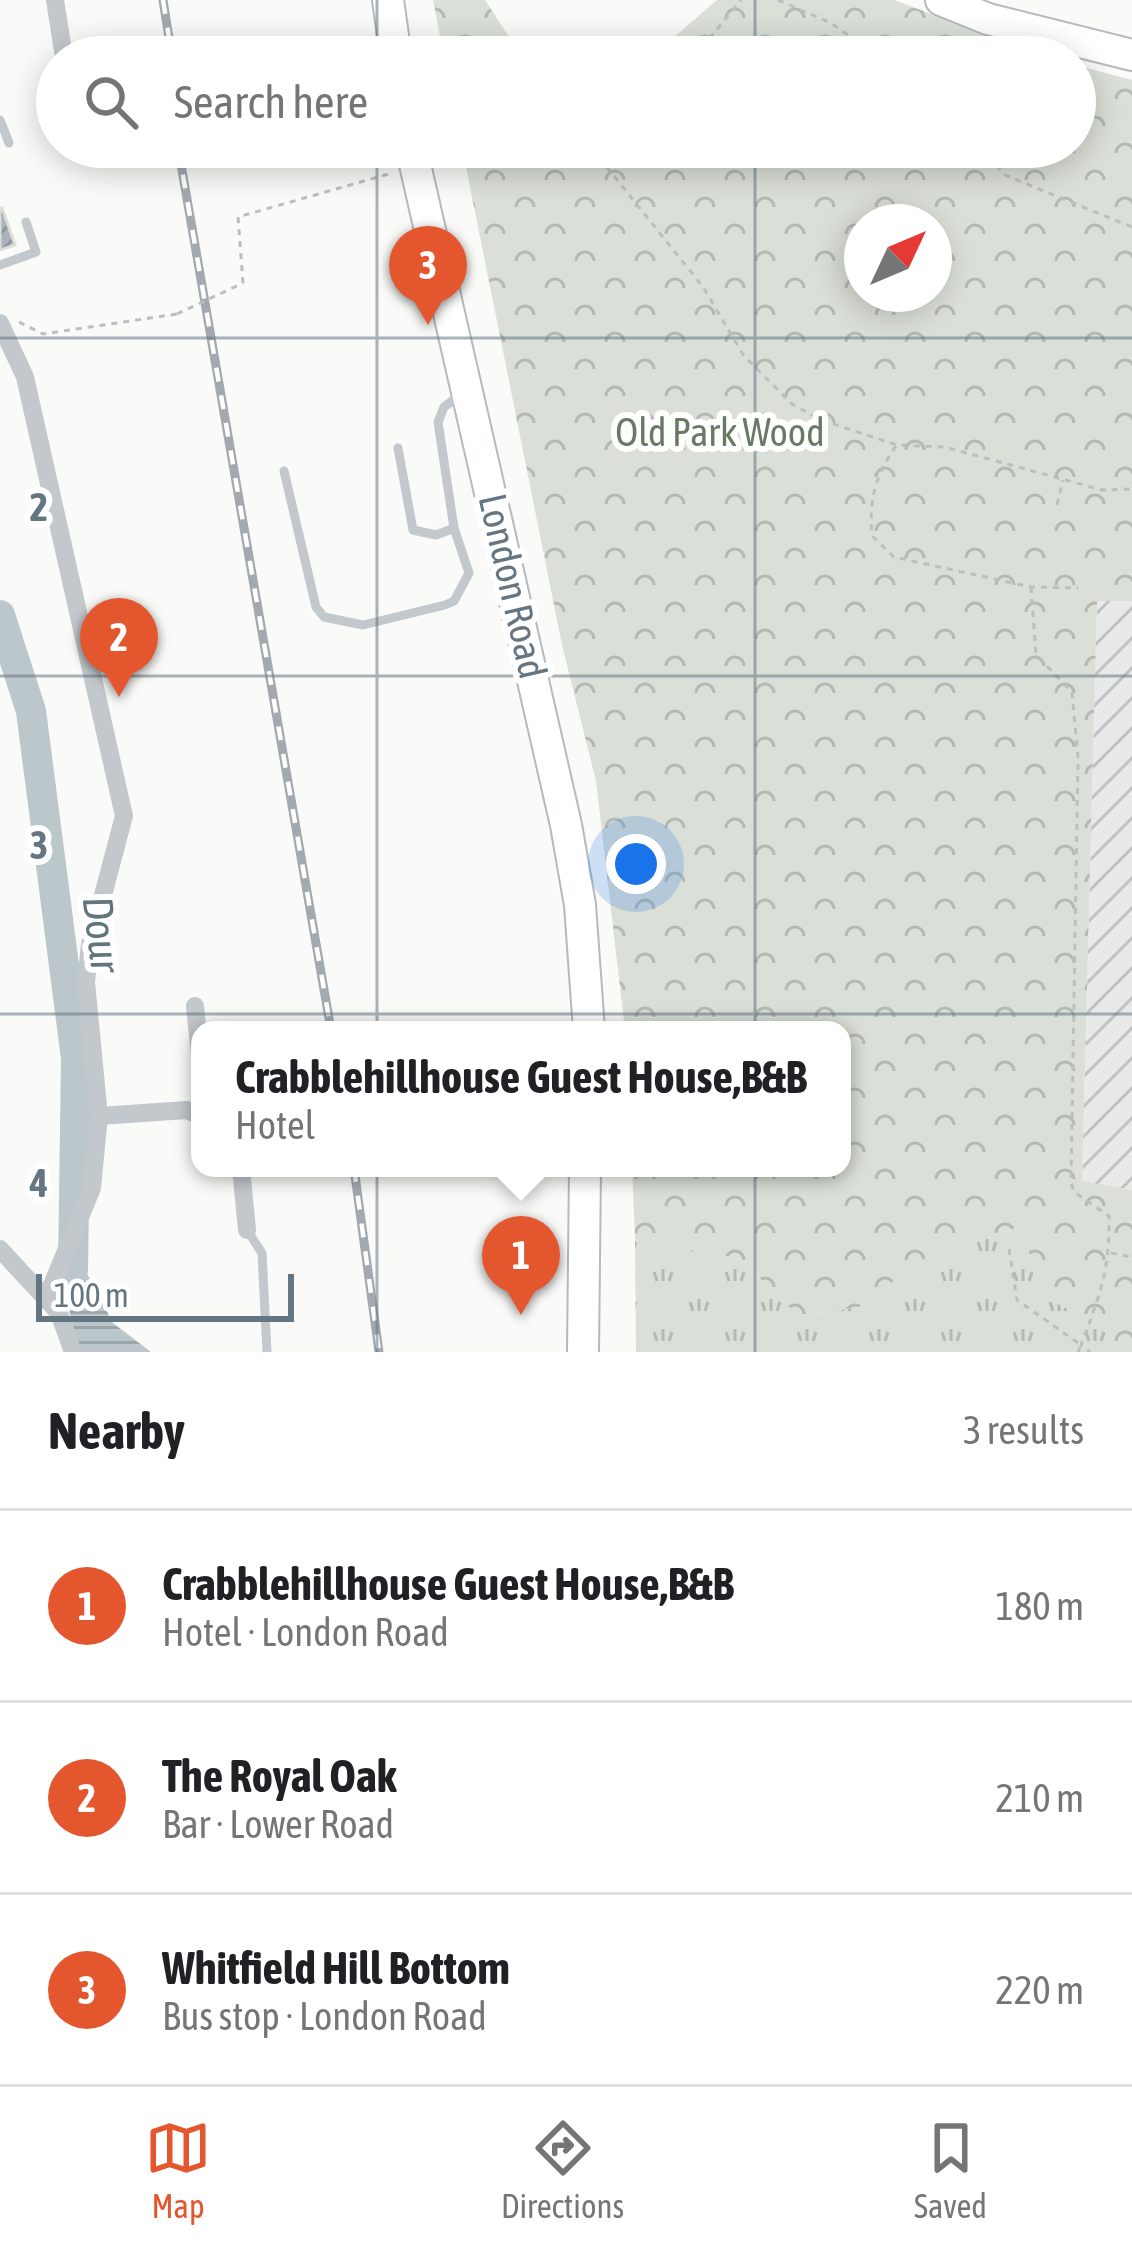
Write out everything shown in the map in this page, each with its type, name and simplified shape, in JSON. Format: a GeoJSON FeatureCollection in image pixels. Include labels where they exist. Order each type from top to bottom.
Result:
{"type":"FeatureCollection","features":[{"type":"Feature","properties":{"kind":"main road"},"geometry":{"type":"LineString","coordinates":[[388,0],[394,36]]}},
{"type":"Feature","properties":{"kind":"main road"},"geometry":{"type":"LineString","coordinates":[[941,0],[988,19],[1056,36]]}},
{"type":"Feature","properties":{"kind":"main road"},"geometry":{"type":"LineString","coordinates":[[1096,46],[1132,55]]}},
{"type":"Feature","properties":{"kind":"main road","name":"London Road"},"geometry":{"type":"LineString","coordinates":[[415,168],[566,825],[580,905],[588,1021]]}},
{"type":"Feature","properties":{"kind":"main road"},"geometry":{"type":"LineString","coordinates":[[583,1352],[585,1177]]}},
{"type":"Feature","properties":{"kind":"street"},"geometry":{"type":"LineString","coordinates":[[55,0],[61,36]]}},
{"type":"Feature","properties":{"kind":"street"},"geometry":{"type":"LineString","coordinates":[[8,322],[25,377],[124,815],[88,963],[99,1116],[92,1188],[47,1297]]}},
{"type":"Feature","properties":{"kind":"street"},"geometry":{"type":"LineString","coordinates":[[195,1006],[196,1021]]}},
{"type":"Feature","properties":{"kind":"street"},"geometry":{"type":"LineString","coordinates":[[99,1116],[191,1107]]}},
{"type":"Feature","properties":{"kind":"street"},"geometry":{"type":"LineString","coordinates":[[242,1177],[247,1230]]}},
{"type":"Feature","properties":{"kind":"street"},"geometry":{"type":"LineString","coordinates":[[0,1249],[47,1297],[73,1352]]}},
{"type":"Feature","properties":{"kind":"lane"},"geometry":{"type":"LineString","coordinates":[[0,120],[9,143]]}},
{"type":"Feature","properties":{"kind":"lane"},"geometry":{"type":"LineString","coordinates":[[0,265],[36,252],[26,222]]}},
{"type":"Feature","properties":{"kind":"lane"},"geometry":{"type":"LineString","coordinates":[[284,471],[316,607],[336,622],[362,625],[454,601],[469,573],[454,528],[438,422],[444,406],[466,391]]}},
{"type":"Feature","properties":{"kind":"lane"},"geometry":{"type":"LineString","coordinates":[[398,448],[413,530],[436,535],[454,528]]}},
{"type":"Feature","properties":{"kind":"lane"},"geometry":{"type":"LineString","coordinates":[[247,1230],[262,1253],[267,1352]]}},
{"type":"Feature","properties":{"kind":"path"},"geometry":{"type":"LineString","coordinates":[[711,36],[741,0]]}},
{"type":"Feature","properties":{"kind":"path"},"geometry":{"type":"LineString","coordinates":[[778,0],[849,36]]}},
{"type":"Feature","properties":{"kind":"path"},"geometry":{"type":"LineString","coordinates":[[8,322],[44,334],[177,314],[243,283],[238,217],[381,168]]}},
{"type":"Feature","properties":{"kind":"path"},"geometry":{"type":"LineString","coordinates":[[608,168],[704,287],[744,356],[792,404],[821,420],[897,445],[945,447],[1102,490],[1132,489]]}},
{"type":"Feature","properties":{"kind":"path"},"geometry":{"type":"LineString","coordinates":[[998,168],[1004,175],[1132,227]]}},
{"type":"Feature","properties":{"kind":"path"},"geometry":{"type":"LineString","coordinates":[[897,445],[880,468],[870,506],[872,536],[895,557],[1031,587],[1078,588]]}},
{"type":"Feature","properties":{"kind":"path"},"geometry":{"type":"LineString","coordinates":[[1057,505],[1064,478]]}},
{"type":"Feature","properties":{"kind":"path"},"geometry":{"type":"LineString","coordinates":[[1031,587],[1036,655],[1072,692],[1078,758],[1069,1032],[1071,1182],[1074,1192],[1109,1216],[1110,1268],[1078,1352]]}},
{"type":"Feature","properties":{"kind":"path"},"geometry":{"type":"LineString","coordinates":[[1009,1249],[1017,1300],[1090,1352]]}},
{"type":"Feature","properties":{"kind":"path"},"geometry":{"type":"LineString","coordinates":[[1110,1252],[1132,1257]]}},
{"type":"Feature","properties":{"kind":"shaded area"},"geometry":{"type":"Polygon","coordinates":[[[1097,600],[1132,601],[1132,1190],[1082,1182],[1097,600]]]}},
{"type":"Feature","properties":{"kind":"shaded area"},"geometry":{"type":"Polygon","coordinates":[[[83,1266],[113,1323],[151,1352],[79,1352],[66,1297],[73,1270],[83,1266]]]}},
{"type":"Feature","properties":{"kind":"green space"},"geometry":{"type":"Polygon","coordinates":[[[433,0],[485,0],[508,36],[440,36],[433,0]]]}},
{"type":"Feature","properties":{"kind":"green space"},"geometry":{"type":"Polygon","coordinates":[[[717,0],[894,0],[990,36],[675,36],[717,0]]]}},
{"type":"Feature","properties":{"kind":"green space","name":"Old Park Wood"},"geometry":{"type":"Polygon","coordinates":[[[1096,71],[1132,80],[1132,601],[1097,601],[1082,1181],[1132,1190],[1132,1352],[1123,1352],[1103,1326],[1040,1295],[1022,1226],[922,1260],[859,1307],[798,1316],[741,1259],[635,1239],[632,1177],[851,1177],[851,1021],[624,1021],[596,781],[562,645],[466,168],[1096,168],[1096,71]]]}},
{"type":"Feature","properties":{"kind":"green space"},"geometry":{"type":"Polygon","coordinates":[[[1022,1226],[1040,1295],[1103,1326],[1123,1352],[636,1352],[635,1239],[741,1259],[799,1316],[859,1307],[922,1260],[1022,1226]]]}},
{"type":"Feature","properties":{"kind":"building"},"geometry":{"type":"Polygon","coordinates":[[[0,209],[15,245],[0,250],[0,209]]]}},
{"type":"Feature","properties":{"kind":"waterway","name":"Dour"},"geometry":{"type":"LineString","coordinates":[[0,615],[31,711],[76,1058],[73,1270]]}},
{"type":"Feature","properties":{"kind":"railway"},"geometry":{"type":"LineString","coordinates":[[163,0],[169,36]]}},
{"type":"Feature","properties":{"kind":"railway"},"geometry":{"type":"LineString","coordinates":[[182,168],[329,1021]]}},
{"type":"Feature","properties":{"kind":"railway"},"geometry":{"type":"LineString","coordinates":[[355,1177],[379,1352]]}},
{"type":"Feature","properties":{"kind":"place","name":"Whitfield Hill Bottom"},"geometry":{"type":"Point","coordinates":[428,325]}},
{"type":"Feature","properties":{"kind":"place","name":"The Royal Oak"},"geometry":{"type":"Point","coordinates":[119,697]}},
{"type":"Feature","properties":{"kind":"place","name":"Crabblehillhouse Guest House,B&B"},"geometry":{"type":"Point","coordinates":[521,1315]}}]}
